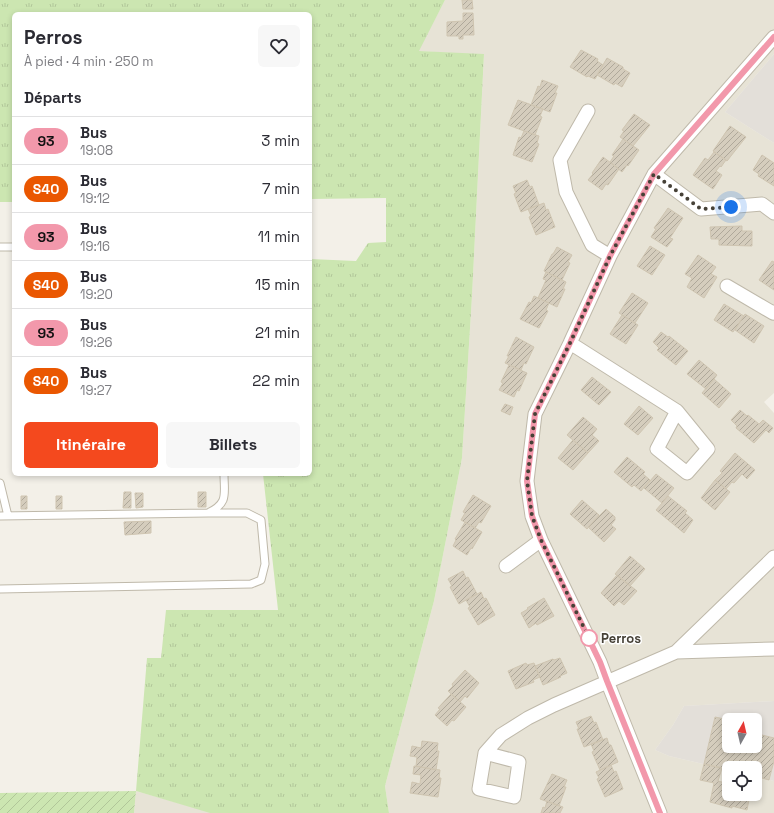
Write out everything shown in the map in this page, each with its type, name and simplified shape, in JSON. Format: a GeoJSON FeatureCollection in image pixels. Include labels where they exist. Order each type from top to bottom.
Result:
{"type":"FeatureCollection","features":[{"type":"Feature","properties":{"kind":"street"},"geometry":{"type":"LineString","coordinates":[[660,813],[600,662],[541,540],[532,516],[527,481],[535,414],[610,256],[654,174],[774,37]]}},
{"type":"Feature","properties":{"kind":"street"},"geometry":{"type":"LineString","coordinates":[[588,111],[560,160],[566,192],[592,245],[610,256]]}},
{"type":"Feature","properties":{"kind":"street"},"geometry":{"type":"LineString","coordinates":[[654,174],[701,209],[762,204],[774,213]]}},
{"type":"Feature","properties":{"kind":"street"},"geometry":{"type":"LineString","coordinates":[[728,286],[773,313],[774,312]]}},
{"type":"Feature","properties":{"kind":"street"},"geometry":{"type":"LineString","coordinates":[[570,343],[677,411]]}},
{"type":"Feature","properties":{"kind":"street"},"geometry":{"type":"LineString","coordinates":[[506,566],[541,540]]}},
{"type":"Feature","properties":{"kind":"street"},"geometry":{"type":"LineString","coordinates":[[676,652],[774,557]]}},
{"type":"Feature","properties":{"kind":"street"},"geometry":{"type":"LineString","coordinates":[[485,753],[501,735],[528,718],[607,681],[676,652],[774,649]]}},
{"type":"Feature","properties":{"kind":"lane"},"geometry":{"type":"LineString","coordinates":[[0,247],[12,247]]}},
{"type":"Feature","properties":{"kind":"lane"},"geometry":{"type":"LineString","coordinates":[[208,513],[219,508],[224,499],[224,476]]}},
{"type":"Feature","properties":{"kind":"lane"},"geometry":{"type":"LineString","coordinates":[[0,483],[4,516],[247,513],[261,520],[265,564],[260,580],[251,584],[0,589]]}},
{"type":"Feature","properties":{"kind":"shaded area"},"geometry":{"type":"Polygon","coordinates":[[[445,0],[774,0],[774,54],[725,112],[774,143],[774,393],[764,402],[774,413],[774,701],[684,706],[673,725],[655,750],[669,756],[722,768],[722,801],[762,801],[762,778],[774,781],[774,813],[389,813],[385,786],[434,601],[462,458],[484,55],[418,51],[445,0]]]}},
{"type":"Feature","properties":{"kind":"shaded area"},"geometry":{"type":"Polygon","coordinates":[[[774,54],[774,143],[725,112],[774,54]]]}},
{"type":"Feature","properties":{"kind":"shaded area"},"geometry":{"type":"Polygon","coordinates":[[[774,701],[774,781],[762,778],[762,761],[722,761],[722,768],[669,756],[655,750],[673,725],[684,706],[774,701]]]}},
{"type":"Feature","properties":{"kind":"shaded area"},"geometry":{"type":"Polygon","coordinates":[[[136,791],[213,813],[134,813],[136,791]]]}},
{"type":"Feature","properties":{"kind":"green space"},"geometry":{"type":"Polygon","coordinates":[[[0,0],[445,0],[419,51],[484,54],[462,458],[434,601],[385,786],[389,813],[210,813],[136,791],[147,658],[161,658],[166,610],[278,610],[263,476],[312,476],[312,259],[356,261],[368,243],[386,242],[386,198],[312,199],[312,12],[12,12],[12,202],[0,202],[0,0]]]}},
{"type":"Feature","properties":{"kind":"green space"},"geometry":{"type":"Polygon","coordinates":[[[136,791],[134,813],[0,813],[0,793],[136,791]]]}},
{"type":"Feature","properties":{"kind":"building"},"geometry":{"type":"Polygon","coordinates":[[[462,0],[472,0],[473,9],[463,9],[462,0]]]}},
{"type":"Feature","properties":{"kind":"building"},"geometry":{"type":"Polygon","coordinates":[[[463,13],[473,13],[474,35],[463,35],[463,39],[459,39],[459,36],[447,36],[447,22],[463,21],[463,13]]]}},
{"type":"Feature","properties":{"kind":"building"},"geometry":{"type":"Polygon","coordinates":[[[581,50],[598,59],[597,61],[603,65],[595,79],[588,76],[587,77],[570,67],[581,50]]]}},
{"type":"Feature","properties":{"kind":"building"},"geometry":{"type":"Polygon","coordinates":[[[607,58],[623,67],[623,69],[630,73],[622,87],[615,83],[614,85],[597,75],[607,58]]]}},
{"type":"Feature","properties":{"kind":"building"},"geometry":{"type":"Polygon","coordinates":[[[542,80],[558,86],[550,112],[531,105],[538,86],[540,87],[542,80]]]}},
{"type":"Feature","properties":{"kind":"building"},"geometry":{"type":"Polygon","coordinates":[[[518,100],[543,109],[540,116],[542,117],[535,135],[508,125],[518,100]]]}},
{"type":"Feature","properties":{"kind":"building"},"geometry":{"type":"Polygon","coordinates":[[[634,114],[650,125],[633,146],[620,137],[624,131],[622,130],[634,114]]]}},
{"type":"Feature","properties":{"kind":"building"},"geometry":{"type":"Polygon","coordinates":[[[730,126],[746,137],[727,161],[713,151],[730,126]]]}},
{"type":"Feature","properties":{"kind":"building"},"geometry":{"type":"Polygon","coordinates":[[[524,131],[539,136],[537,143],[539,144],[532,162],[513,155],[519,137],[521,138],[524,131]]]}},
{"type":"Feature","properties":{"kind":"building"},"geometry":{"type":"Polygon","coordinates":[[[623,139],[639,150],[622,172],[610,162],[614,156],[612,155],[623,139]]]}},
{"type":"Feature","properties":{"kind":"building"},"geometry":{"type":"Polygon","coordinates":[[[714,152],[726,160],[716,171],[722,175],[713,189],[693,175],[705,158],[708,160],[714,152]]]}},
{"type":"Feature","properties":{"kind":"building"},"geometry":{"type":"Polygon","coordinates":[[[762,155],[774,163],[774,186],[758,176],[759,174],[753,170],[762,155]]]}},
{"type":"Feature","properties":{"kind":"building"},"geometry":{"type":"Polygon","coordinates":[[[603,157],[619,169],[608,185],[606,184],[602,190],[588,180],[603,157]]]}},
{"type":"Feature","properties":{"kind":"building"},"geometry":{"type":"Polygon","coordinates":[[[527,180],[530,187],[532,186],[539,205],[521,212],[514,194],[516,193],[513,186],[527,180]]]}},
{"type":"Feature","properties":{"kind":"building"},"geometry":{"type":"Polygon","coordinates":[[[544,203],[555,227],[536,235],[529,217],[531,216],[528,209],[544,203]]]}},
{"type":"Feature","properties":{"kind":"building"},"geometry":{"type":"Polygon","coordinates":[[[668,208],[683,218],[670,238],[673,239],[667,247],[651,237],[656,229],[654,228],[668,208]]]}},
{"type":"Feature","properties":{"kind":"building"},"geometry":{"type":"Polygon","coordinates":[[[742,226],[742,231],[752,231],[752,246],[719,245],[719,239],[711,239],[710,227],[742,226]]]}},
{"type":"Feature","properties":{"kind":"building"},"geometry":{"type":"Polygon","coordinates":[[[650,246],[665,255],[652,275],[637,266],[650,246]]]}},
{"type":"Feature","properties":{"kind":"building"},"geometry":{"type":"Polygon","coordinates":[[[557,247],[572,255],[562,280],[544,271],[557,247]]]}},
{"type":"Feature","properties":{"kind":"building"},"geometry":{"type":"Polygon","coordinates":[[[698,255],[716,267],[711,274],[717,277],[704,298],[687,287],[692,278],[685,274],[698,255]]]}},
{"type":"Feature","properties":{"kind":"building"},"geometry":{"type":"Polygon","coordinates":[[[772,261],[774,262],[774,290],[759,280],[772,261]]]}},
{"type":"Feature","properties":{"kind":"building"},"geometry":{"type":"Polygon","coordinates":[[[546,272],[566,282],[563,289],[565,289],[557,307],[538,298],[546,280],[543,279],[546,272]]]}},
{"type":"Feature","properties":{"kind":"building"},"geometry":{"type":"Polygon","coordinates":[[[632,293],[648,303],[635,323],[619,313],[632,293]]]}},
{"type":"Feature","properties":{"kind":"building"},"geometry":{"type":"Polygon","coordinates":[[[534,296],[549,303],[546,310],[548,311],[539,328],[520,319],[534,296]]]}},
{"type":"Feature","properties":{"kind":"building"},"geometry":{"type":"Polygon","coordinates":[[[724,304],[744,316],[733,332],[714,320],[724,304]]]}},
{"type":"Feature","properties":{"kind":"building"},"geometry":{"type":"Polygon","coordinates":[[[745,314],[764,326],[754,343],[735,330],[745,314]]]}},
{"type":"Feature","properties":{"kind":"building"},"geometry":{"type":"Polygon","coordinates":[[[622,315],[638,325],[626,344],[610,334],[622,315]]]}},
{"type":"Feature","properties":{"kind":"building"},"geometry":{"type":"Polygon","coordinates":[[[661,332],[668,337],[669,336],[688,351],[676,365],[657,350],[659,348],[653,342],[661,332]]]}},
{"type":"Feature","properties":{"kind":"building"},"geometry":{"type":"Polygon","coordinates":[[[516,337],[534,347],[526,364],[524,363],[521,370],[505,363],[516,337]]]}},
{"type":"Feature","properties":{"kind":"building"},"geometry":{"type":"Polygon","coordinates":[[[699,360],[717,375],[706,389],[687,374],[699,360]]]}},
{"type":"Feature","properties":{"kind":"building"},"geometry":{"type":"Polygon","coordinates":[[[509,365],[527,373],[519,391],[517,390],[514,397],[499,390],[509,365]]]}},
{"type":"Feature","properties":{"kind":"building"},"geometry":{"type":"Polygon","coordinates":[[[592,377],[611,392],[599,405],[581,390],[592,377]]]}},
{"type":"Feature","properties":{"kind":"building"},"geometry":{"type":"Polygon","coordinates":[[[714,379],[731,394],[719,408],[702,393],[714,379]]]}},
{"type":"Feature","properties":{"kind":"building"},"geometry":{"type":"Polygon","coordinates":[[[505,404],[513,407],[510,415],[501,411],[505,404]]]}},
{"type":"Feature","properties":{"kind":"building"},"geometry":{"type":"Polygon","coordinates":[[[639,406],[653,418],[638,435],[624,424],[639,406]]]}},
{"type":"Feature","properties":{"kind":"building"},"geometry":{"type":"Polygon","coordinates":[[[740,410],[759,424],[763,420],[773,428],[769,433],[766,430],[754,443],[736,428],[737,426],[731,420],[740,410]]]}},
{"type":"Feature","properties":{"kind":"building"},"geometry":{"type":"Polygon","coordinates":[[[583,417],[597,429],[592,435],[599,441],[588,453],[567,435],[583,417]]]}},
{"type":"Feature","properties":{"kind":"building"},"geometry":{"type":"Polygon","coordinates":[[[573,440],[588,453],[573,470],[558,458],[573,440]]]}},
{"type":"Feature","properties":{"kind":"building"},"geometry":{"type":"Polygon","coordinates":[[[735,453],[755,470],[747,479],[742,474],[726,489],[715,480],[722,473],[720,471],[735,453]]]}},
{"type":"Feature","properties":{"kind":"building"},"geometry":{"type":"Polygon","coordinates":[[[627,457],[645,472],[643,474],[650,480],[641,491],[634,485],[632,487],[614,472],[627,457]]]}},
{"type":"Feature","properties":{"kind":"building"},"geometry":{"type":"Polygon","coordinates":[[[656,474],[674,488],[662,503],[644,488],[656,474]]]}},
{"type":"Feature","properties":{"kind":"building"},"geometry":{"type":"Polygon","coordinates":[[[715,480],[730,492],[715,510],[701,498],[715,480]]]}},
{"type":"Feature","properties":{"kind":"building"},"geometry":{"type":"Polygon","coordinates":[[[124,492],[131,492],[131,508],[123,508],[124,492]]]}},
{"type":"Feature","properties":{"kind":"building"},"geometry":{"type":"Polygon","coordinates":[[[198,492],[206,492],[206,507],[198,507],[198,492]]]}},
{"type":"Feature","properties":{"kind":"building"},"geometry":{"type":"Polygon","coordinates":[[[135,493],[143,493],[143,507],[136,508],[135,493]]]}},
{"type":"Feature","properties":{"kind":"building"},"geometry":{"type":"Polygon","coordinates":[[[473,495],[491,506],[481,523],[479,522],[475,528],[461,520],[465,513],[463,512],[473,495]]]}},
{"type":"Feature","properties":{"kind":"building"},"geometry":{"type":"Polygon","coordinates":[[[21,496],[27,496],[27,509],[21,509],[21,496]]]}},
{"type":"Feature","properties":{"kind":"building"},"geometry":{"type":"Polygon","coordinates":[[[56,496],[62,496],[62,509],[56,509],[56,496]]]}},
{"type":"Feature","properties":{"kind":"building"},"geometry":{"type":"Polygon","coordinates":[[[668,496],[687,511],[685,513],[693,520],[684,533],[656,510],[668,496]]]}},
{"type":"Feature","properties":{"kind":"building"},"geometry":{"type":"Polygon","coordinates":[[[582,500],[599,515],[587,529],[570,514],[582,500]]]}},
{"type":"Feature","properties":{"kind":"building"},"geometry":{"type":"Polygon","coordinates":[[[606,509],[615,517],[615,520],[611,525],[616,529],[604,542],[588,527],[606,509]]]}},
{"type":"Feature","properties":{"kind":"building"},"geometry":{"type":"Polygon","coordinates":[[[151,521],[151,533],[125,535],[124,522],[151,521]]]}},
{"type":"Feature","properties":{"kind":"building"},"geometry":{"type":"Polygon","coordinates":[[[465,522],[482,532],[467,555],[453,546],[456,540],[455,539],[465,522]]]}},
{"type":"Feature","properties":{"kind":"building"},"geometry":{"type":"Polygon","coordinates":[[[630,556],[645,569],[630,586],[615,574],[630,556]]]}},
{"type":"Feature","properties":{"kind":"building"},"geometry":{"type":"Polygon","coordinates":[[[463,571],[477,594],[459,604],[450,587],[452,586],[448,579],[463,571]]]}},
{"type":"Feature","properties":{"kind":"building"},"geometry":{"type":"Polygon","coordinates":[[[617,575],[637,591],[624,605],[619,601],[614,606],[601,593],[617,575]]]}},
{"type":"Feature","properties":{"kind":"building"},"geometry":{"type":"Polygon","coordinates":[[[481,592],[495,615],[478,625],[468,608],[470,607],[466,600],[481,592]]]}},
{"type":"Feature","properties":{"kind":"building"},"geometry":{"type":"Polygon","coordinates":[[[544,598],[554,616],[537,625],[536,623],[529,628],[521,613],[544,598]]]}},
{"type":"Feature","properties":{"kind":"building"},"geometry":{"type":"Polygon","coordinates":[[[560,658],[567,673],[543,685],[535,666],[560,658]]]}},
{"type":"Feature","properties":{"kind":"building"},"geometry":{"type":"Polygon","coordinates":[[[526,663],[527,665],[534,663],[540,677],[533,680],[534,682],[516,689],[508,671],[526,663]]]}},
{"type":"Feature","properties":{"kind":"building"},"geometry":{"type":"Polygon","coordinates":[[[465,670],[479,683],[467,698],[465,696],[460,702],[448,691],[453,686],[452,684],[465,670]]]}},
{"type":"Feature","properties":{"kind":"building"},"geometry":{"type":"Polygon","coordinates":[[[451,694],[466,707],[454,721],[452,720],[447,726],[435,715],[440,709],[438,708],[451,694]]]}},
{"type":"Feature","properties":{"kind":"building"},"geometry":{"type":"Polygon","coordinates":[[[591,716],[594,723],[596,722],[603,740],[584,747],[576,722],[591,716]]]}},
{"type":"Feature","properties":{"kind":"building"},"geometry":{"type":"Polygon","coordinates":[[[715,717],[722,718],[722,753],[762,753],[762,735],[774,738],[774,761],[769,780],[762,778],[762,761],[722,761],[722,768],[704,764],[715,717]]]}},
{"type":"Feature","properties":{"kind":"building"},"geometry":{"type":"Polygon","coordinates":[[[607,738],[618,762],[600,770],[592,752],[594,751],[591,744],[607,738]]]}},
{"type":"Feature","properties":{"kind":"building"},"geometry":{"type":"Polygon","coordinates":[[[422,741],[438,743],[437,751],[439,751],[436,770],[416,766],[417,757],[410,756],[412,746],[421,748],[422,741]]]}},
{"type":"Feature","properties":{"kind":"building"},"geometry":{"type":"Polygon","coordinates":[[[704,764],[722,768],[718,781],[722,782],[722,801],[749,801],[747,810],[732,806],[732,808],[710,802],[714,783],[700,780],[704,764]]]}},
{"type":"Feature","properties":{"kind":"building"},"geometry":{"type":"Polygon","coordinates":[[[611,765],[614,772],[616,771],[623,789],[605,797],[597,779],[599,778],[596,772],[611,765]]]}},
{"type":"Feature","properties":{"kind":"building"},"geometry":{"type":"Polygon","coordinates":[[[414,766],[440,770],[439,778],[441,778],[438,797],[410,793],[412,782],[420,784],[421,775],[413,774],[414,766]]]}},
{"type":"Feature","properties":{"kind":"building"},"geometry":{"type":"Polygon","coordinates":[[[552,774],[567,780],[559,806],[540,799],[552,774]]]}},
{"type":"Feature","properties":{"kind":"building"},"geometry":{"type":"Polygon","coordinates":[[[547,801],[563,807],[560,813],[541,813],[543,807],[545,808],[547,801]]]}},
{"type":"Feature","properties":{"kind":"bus line","name":"93"},"geometry":{"type":"LineString","coordinates":[[660,813],[600,662],[541,540],[532,516],[527,481],[535,414],[610,256],[654,174],[774,37]]}},
{"type":"Feature","properties":{"kind":"place","name":"Perros"},"geometry":{"type":"Point","coordinates":[589,638]}},
{"type":"Feature","properties":{"kind":"route"},"geometry":{"type":"LineString","coordinates":[[589,638],[541,540],[532,516],[527,481],[535,414],[610,256],[654,174],[701,209],[731,207]]}}]}
